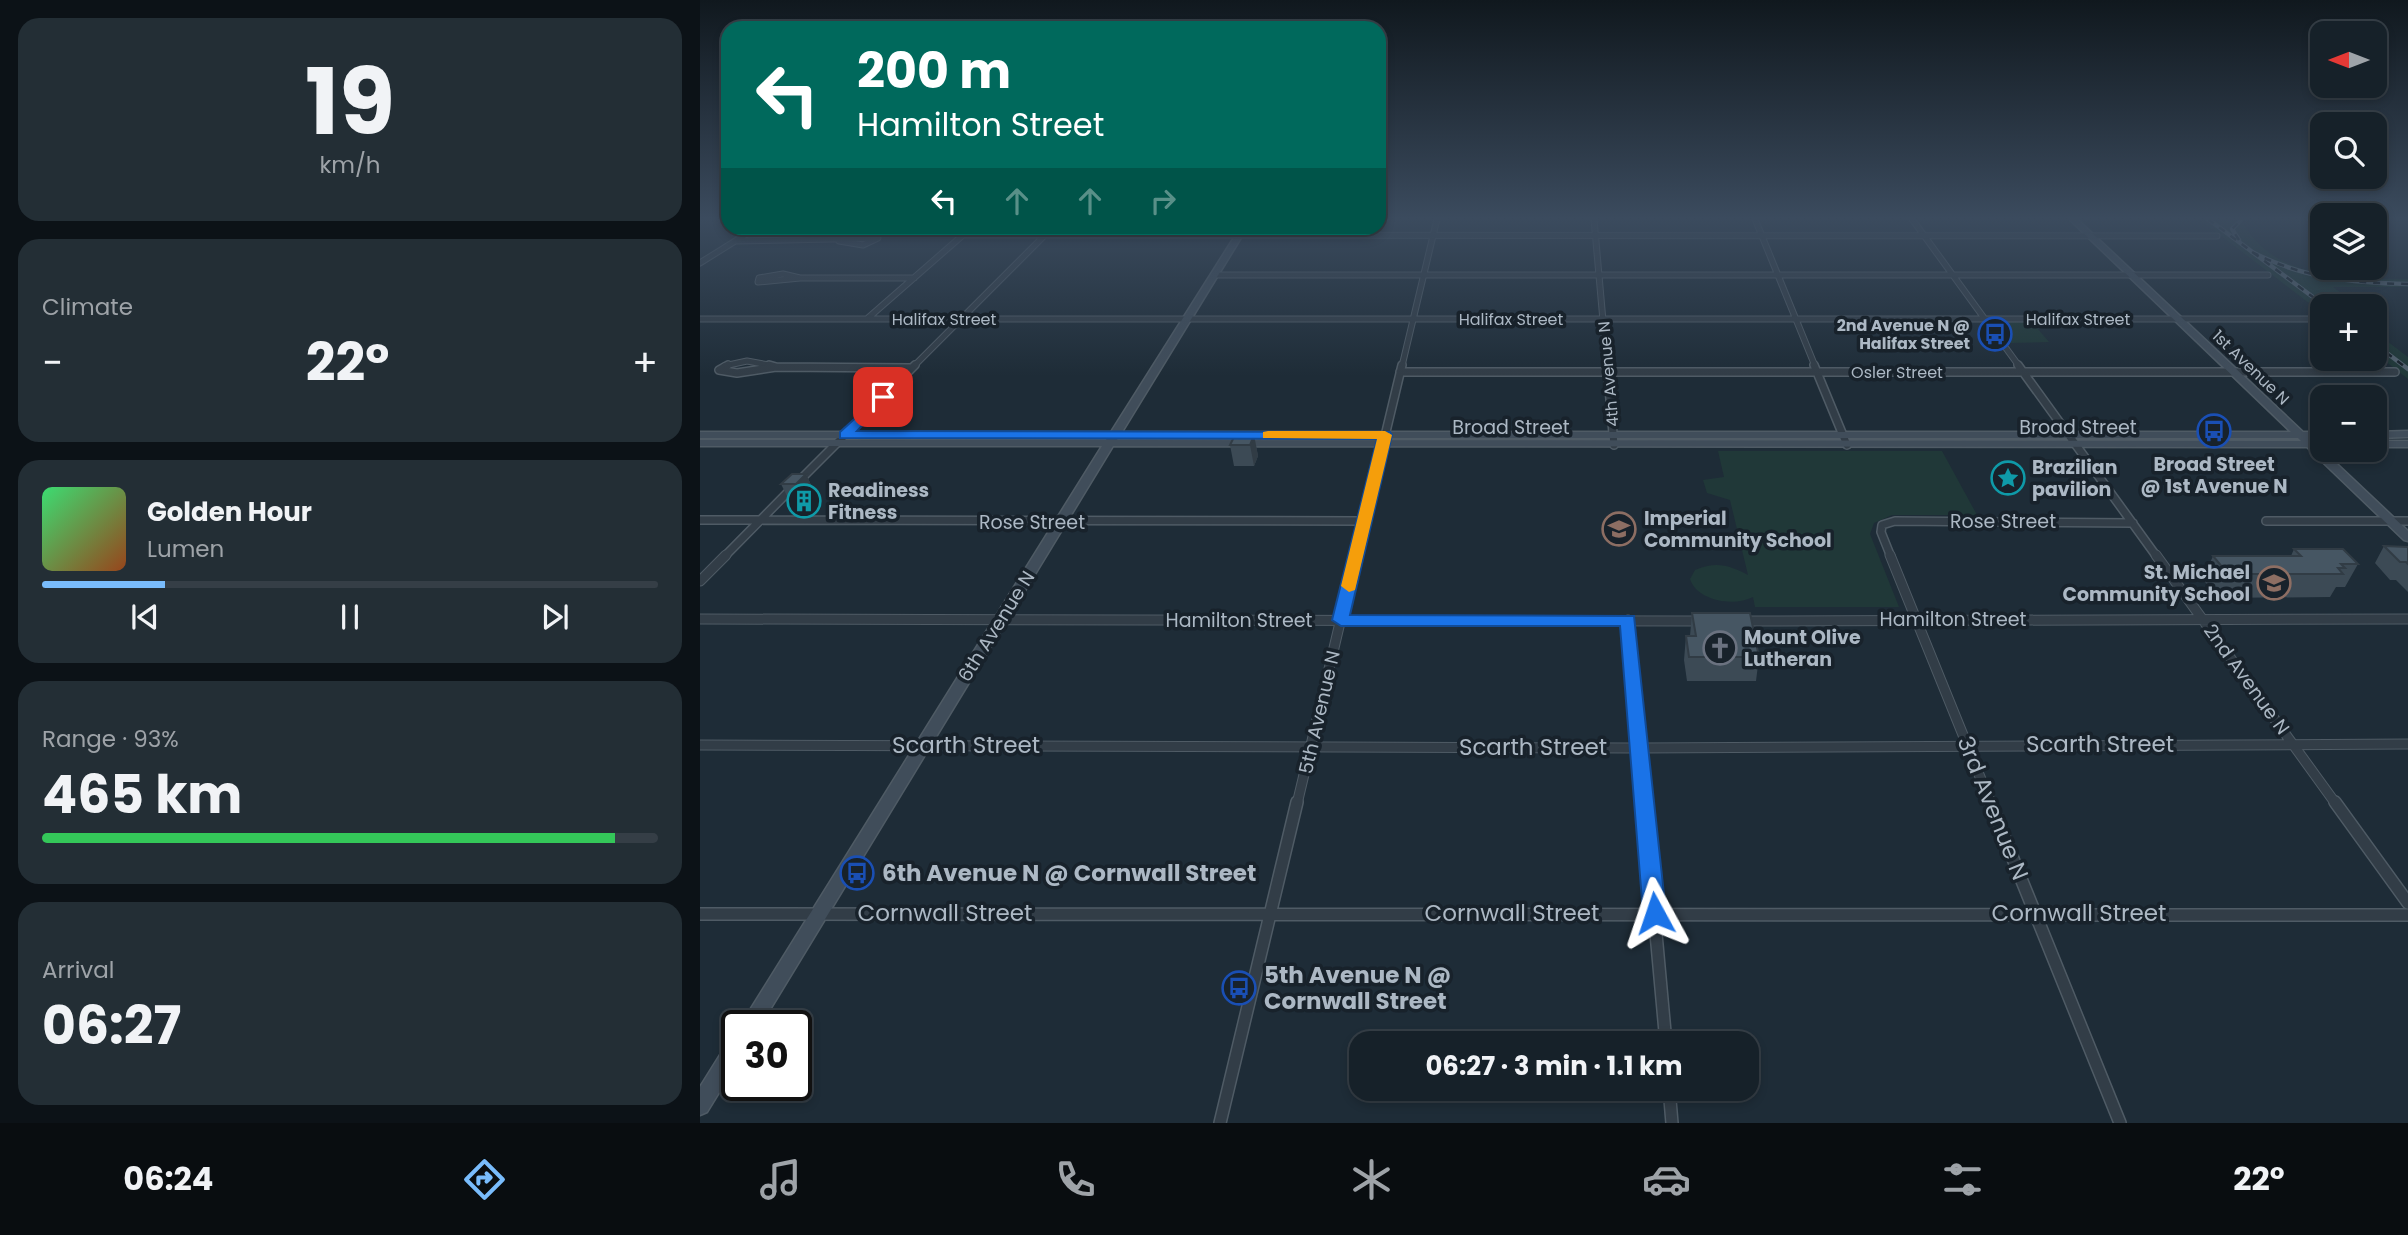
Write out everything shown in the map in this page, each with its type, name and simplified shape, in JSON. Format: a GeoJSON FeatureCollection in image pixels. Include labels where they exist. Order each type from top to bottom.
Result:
{"type":"FeatureCollection","features":[{"type":"Feature","properties":{"kind":"main road","name":"6th Avenue N"},"geometry":{"type":"LineString","coordinates":[[759,1010],[1216,271]]}},
{"type":"Feature","properties":{"kind":"main road","name":"1st Avenue N"},"geometry":{"type":"LineString","coordinates":[[2128,271],[2301,435],[2310,440]]}},
{"type":"Feature","properties":{"kind":"main road","name":"Broad Street"},"geometry":{"type":"LineString","coordinates":[[700,435],[1384,440],[2073,440],[2310,444]]}},
{"type":"Feature","properties":{"kind":"main road","name":"Broad Street"},"geometry":{"type":"LineString","coordinates":[[2073,440],[2310,435]]}},
{"type":"Feature","properties":{"kind":"main road"},"geometry":{"type":"LineString","coordinates":[[2387,435],[2408,435]]}},
{"type":"Feature","properties":{"kind":"main road","name":"Broad Street"},"geometry":{"type":"LineString","coordinates":[[700,443],[836,444],[1112,439]]}},
{"type":"Feature","properties":{"kind":"main road"},"geometry":{"type":"LineString","coordinates":[[2387,444],[2408,444]]}},
{"type":"Feature","properties":{"kind":"main road","name":"1st Avenue N"},"geometry":{"type":"LineString","coordinates":[[2334,462],[2408,537]]}},
{"type":"Feature","properties":{"kind":"main road"},"geometry":{"type":"LineString","coordinates":[[700,1105],[721,1071]]}},
{"type":"Feature","properties":{"kind":"street"},"geometry":{"type":"LineString","coordinates":[[868,318],[921,271]]}},
{"type":"Feature","properties":{"kind":"street"},"geometry":{"type":"LineString","coordinates":[[700,581],[1008,271]]}},
{"type":"Feature","properties":{"kind":"street","name":"5th Avenue N"},"geometry":{"type":"LineString","coordinates":[[1220,1123],[1424,271]]}},
{"type":"Feature","properties":{"kind":"street"},"geometry":{"type":"LineString","coordinates":[[1777,271],[1846,440]]}},
{"type":"Feature","properties":{"kind":"street","name":"2nd Avenue N"},"geometry":{"type":"LineString","coordinates":[[1950,271],[2408,903]]}},
{"type":"Feature","properties":{"kind":"street"},"geometry":{"type":"LineString","coordinates":[[800,278],[774,274],[759,278],[758,282],[800,278],[914,278]]}},
{"type":"Feature","properties":{"kind":"street","name":"4th Avenue N"},"geometry":{"type":"LineString","coordinates":[[1599,274],[1614,440]]}},
{"type":"Feature","properties":{"kind":"street"},"geometry":{"type":"LineString","coordinates":[[1214,275],[2268,275]]}},
{"type":"Feature","properties":{"kind":"street","name":"Halifax Street"},"geometry":{"type":"LineString","coordinates":[[700,319],[2310,319]]}},
{"type":"Feature","properties":{"kind":"street"},"geometry":{"type":"LineString","coordinates":[[776,367],[763,363],[737,362],[719,370],[737,373],[776,367],[911,368]]}},
{"type":"Feature","properties":{"kind":"street","name":"Osler Street"},"geometry":{"type":"LineString","coordinates":[[1400,372],[2395,372]]}},
{"type":"Feature","properties":{"kind":"street","name":"Rose Street"},"geometry":{"type":"LineString","coordinates":[[700,520],[1365,521]]}},
{"type":"Feature","properties":{"kind":"street","name":"Rose Street"},"geometry":{"type":"LineString","coordinates":[[1881,532],[1882,525],[1895,521],[2133,523]]}},
{"type":"Feature","properties":{"kind":"street"},"geometry":{"type":"LineString","coordinates":[[2266,521],[2408,521]]}},
{"type":"Feature","properties":{"kind":"street","name":"3rd Avenue N"},"geometry":{"type":"LineString","coordinates":[[1881,532],[2120,1123]]}},
{"type":"Feature","properties":{"kind":"street","name":"Hamilton Street"},"geometry":{"type":"LineString","coordinates":[[700,619],[1711,621]]}},
{"type":"Feature","properties":{"kind":"street","name":"Hamilton Street"},"geometry":{"type":"LineString","coordinates":[[1736,621],[2408,619]]}},
{"type":"Feature","properties":{"kind":"street"},"geometry":{"type":"LineString","coordinates":[[1628,620],[1665,1031]]}},
{"type":"Feature","properties":{"kind":"street","name":"Scarth Street"},"geometry":{"type":"LineString","coordinates":[[700,745],[1641,748],[1967,744],[2408,744]]}},
{"type":"Feature","properties":{"kind":"street","name":"Cornwall Street"},"geometry":{"type":"LineString","coordinates":[[700,914],[2408,915]]}},
{"type":"Feature","properties":{"kind":"street"},"geometry":{"type":"LineString","coordinates":[[1671,1101],[1672,1123]]}},
{"type":"Feature","properties":{"kind":"green space"},"geometry":{"type":"Polygon","coordinates":[[[2268,271],[2310,271],[2310,280],[2408,279],[2408,287],[2333,287],[2342,294],[2310,294],[2310,304],[2268,271]]]}},
{"type":"Feature","properties":{"kind":"green space"},"geometry":{"type":"Polygon","coordinates":[[[1995,322],[2032,322],[2049,342],[2010,343],[1995,322]]]}},
{"type":"Feature","properties":{"kind":"green space"},"geometry":{"type":"Polygon","coordinates":[[[2387,341],[2408,357],[2408,379],[2387,362],[2387,341]]]}},
{"type":"Feature","properties":{"kind":"green space"},"geometry":{"type":"Polygon","coordinates":[[[1718,451],[1942,451],[1977,515],[1892,515],[1874,523],[1870,534],[1899,607],[1755,607],[1753,597],[1736,602],[1717,600],[1708,597],[1694,586],[1690,579],[1695,570],[1722,565],[1748,575],[1730,500],[1707,493],[1703,480],[1724,477],[1718,451]]]}},
{"type":"Feature","properties":{"kind":"building"},"geometry":{"type":"Polygon","coordinates":[[[1235,435],[1254,435],[1250,445],[1230,445],[1235,435]]]}},
{"type":"Feature","properties":{"kind":"building"},"geometry":{"type":"Polygon","coordinates":[[[792,474],[806,474],[796,484],[781,484],[792,474]]]}},
{"type":"Feature","properties":{"kind":"building"},"geometry":{"type":"Polygon","coordinates":[[[2384,546],[2408,547],[2408,564],[2400,562],[2384,546]]]}},
{"type":"Feature","properties":{"kind":"building"},"geometry":{"type":"Polygon","coordinates":[[[2294,549],[2343,549],[2358,564],[2341,564],[2345,568],[2338,568],[2343,574],[2228,574],[2213,556],[2301,556],[2294,549]]]}},
{"type":"Feature","properties":{"kind":"building"},"geometry":{"type":"Polygon","coordinates":[[[1692,613],[1750,613],[1759,657],[1689,657],[1686,636],[1696,636],[1692,613]]]}},
{"type":"Feature","properties":{"kind":"railway"},"geometry":{"type":"LineString","coordinates":[[2278,271],[2310,295]]}},
{"type":"Feature","properties":{"kind":"railway"},"geometry":{"type":"LineString","coordinates":[[2303,271],[2367,282],[2408,284]]}},
{"type":"Feature","properties":{"kind":"railway"},"geometry":{"type":"LineString","coordinates":[[2387,353],[2408,369]]}},
{"type":"Feature","properties":{"kind":"slow traffic"},"geometry":{"type":"LineString","coordinates":[[1268,435],[1385,435],[1349,586]]}},
{"type":"Feature","properties":{"kind":"place","name":"2nd Avenue N @ Halifax Street"},"geometry":{"type":"Point","coordinates":[1995,334]}},
{"type":"Feature","properties":{"kind":"place","name":"Broad Street @ 1st Avenue N"},"geometry":{"type":"Point","coordinates":[2214,431]}},
{"type":"Feature","properties":{"kind":"place","name":"Brazilian pavilion"},"geometry":{"type":"Point","coordinates":[2008,478]}},
{"type":"Feature","properties":{"kind":"place","name":"Readiness Fitness"},"geometry":{"type":"Point","coordinates":[804,501]}},
{"type":"Feature","properties":{"kind":"place","name":"Imperial Community School"},"geometry":{"type":"Point","coordinates":[1619,529]}},
{"type":"Feature","properties":{"kind":"place","name":"St. Michael Community School"},"geometry":{"type":"Point","coordinates":[2274,583]}},
{"type":"Feature","properties":{"kind":"place","name":"Mount Olive Lutheran"},"geometry":{"type":"Point","coordinates":[1720,648]}},
{"type":"Feature","properties":{"kind":"place","name":"6th Avenue N @ Cornwall Street"},"geometry":{"type":"Point","coordinates":[857,873]}},
{"type":"Feature","properties":{"kind":"place","name":"5th Avenue N @ Cornwall Street"},"geometry":{"type":"Point","coordinates":[1239,988]}},
{"type":"Feature","properties":{"kind":"route"},"geometry":{"type":"LineString","coordinates":[[883,397],[845,435],[1385,435],[1341,620],[1628,620],[1655,913]]}}]}
